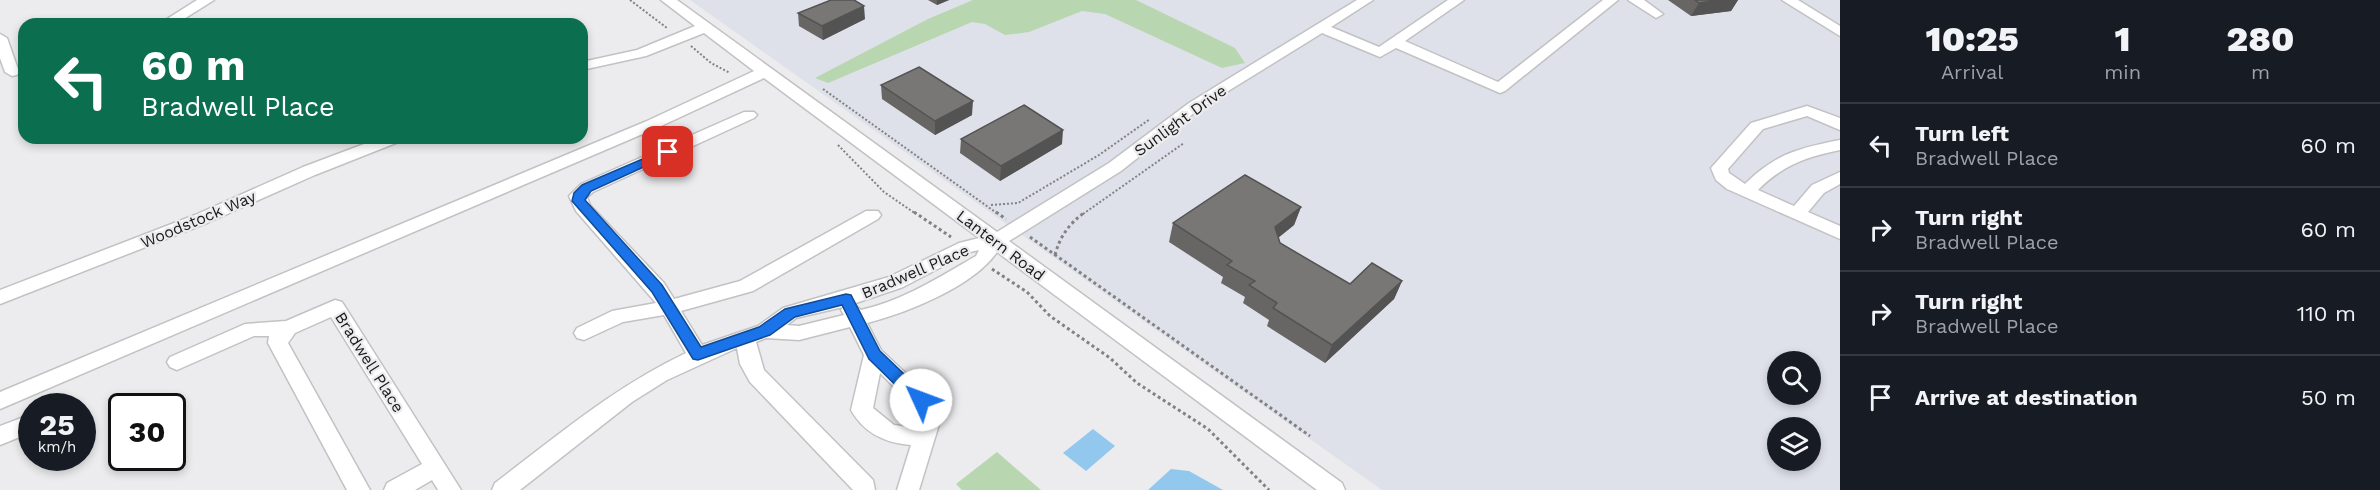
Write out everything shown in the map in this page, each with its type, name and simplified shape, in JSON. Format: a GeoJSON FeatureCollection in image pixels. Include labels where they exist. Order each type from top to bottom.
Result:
{"type":"FeatureCollection","features":[{"type":"Feature","properties":{"kind":"street"},"geometry":{"type":"LineString","coordinates":[[176,18],[207,0]]}},
{"type":"Feature","properties":{"kind":"street","name":"Lantern Road"},"geometry":{"type":"LineString","coordinates":[[668,0],[1334,490]]}},
{"type":"Feature","properties":{"kind":"street","name":"Sunlight Drive"},"geometry":{"type":"LineString","coordinates":[[995,241],[1018,229],[1115,167],[1194,106],[1366,0]]}},
{"type":"Feature","properties":{"kind":"street"},"geometry":{"type":"LineString","coordinates":[[1321,28],[1380,53],[1457,0]]}},
{"type":"Feature","properties":{"kind":"street"},"geometry":{"type":"LineString","coordinates":[[1395,42],[1500,88],[1611,0]]}},
{"type":"Feature","properties":{"kind":"street"},"geometry":{"type":"LineString","coordinates":[[1635,0],[1656,14]]}},
{"type":"Feature","properties":{"kind":"street"},"geometry":{"type":"LineString","coordinates":[[1788,0],[1840,32]]}},
{"type":"Feature","properties":{"kind":"street"},"geometry":{"type":"LineString","coordinates":[[588,65],[640,53],[706,27]]}},
{"type":"Feature","properties":{"kind":"street"},"geometry":{"type":"LineString","coordinates":[[0,38],[12,72]]}},
{"type":"Feature","properties":{"kind":"street"},"geometry":{"type":"LineString","coordinates":[[0,401],[653,124],[766,71]]}},
{"type":"Feature","properties":{"kind":"street"},"geometry":{"type":"LineString","coordinates":[[1840,125],[1827,117],[1807,111],[1757,126],[1719,168],[1728,180],[1747,191],[1840,233]]}},
{"type":"Feature","properties":{"kind":"street"},"geometry":{"type":"LineString","coordinates":[[698,355],[667,308],[657,288],[582,207],[578,196],[587,188],[749,115]]}},
{"type":"Feature","properties":{"kind":"street","name":"Woodstock Way"},"geometry":{"type":"LineString","coordinates":[[0,297],[201,219],[296,177],[380,144]]}},
{"type":"Feature","properties":{"kind":"street"},"geometry":{"type":"LineString","coordinates":[[1747,191],[1771,166],[1783,158],[1840,145]]}},
{"type":"Feature","properties":{"kind":"street"},"geometry":{"type":"LineString","coordinates":[[1797,213],[1818,189],[1840,177]]}},
{"type":"Feature","properties":{"kind":"street"},"geometry":{"type":"LineString","coordinates":[[584,333],[619,316],[667,308],[746,286],[872,215]]}},
{"type":"Feature","properties":{"kind":"street","name":"Bradwell Place"},"geometry":{"type":"LineString","coordinates":[[503,490],[625,396],[698,355],[755,334],[790,313],[846,299],[904,279],[964,247],[995,241]]}},
{"type":"Feature","properties":{"kind":"street","name":"Bradwell Place"},"geometry":{"type":"LineString","coordinates":[[755,334],[799,333],[857,321],[896,309],[932,291],[982,260],[995,241]]}},
{"type":"Feature","properties":{"kind":"street"},"geometry":{"type":"LineString","coordinates":[[846,299],[874,355],[921,400],[930,418],[908,490]]}},
{"type":"Feature","properties":{"kind":"street","name":"Bradwell Place"},"geometry":{"type":"LineString","coordinates":[[288,328],[334,307],[450,490]]}},
{"type":"Feature","properties":{"kind":"street"},"geometry":{"type":"LineString","coordinates":[[177,362],[252,329],[288,328]]}},
{"type":"Feature","properties":{"kind":"street"},"geometry":{"type":"LineString","coordinates":[[288,328],[278,337],[278,343],[359,490]]}},
{"type":"Feature","properties":{"kind":"street"},"geometry":{"type":"LineString","coordinates":[[755,334],[750,364],[757,376],[865,487]]}},
{"type":"Feature","properties":{"kind":"street"},"geometry":{"type":"LineString","coordinates":[[874,355],[862,410],[872,426],[903,437],[923,437]]}},
{"type":"Feature","properties":{"kind":"street"},"geometry":{"type":"LineString","coordinates":[[0,436],[18,428]]}},
{"type":"Feature","properties":{"kind":"street"},"geometry":{"type":"LineString","coordinates":[[395,490],[436,467]]}},
{"type":"Feature","properties":{"kind":"path"},"geometry":{"type":"LineString","coordinates":[[822,89],[989,205],[1018,229],[1310,436]]}},
{"type":"Feature","properties":{"kind":"path"},"geometry":{"type":"LineString","coordinates":[[989,205],[1018,203],[1099,155],[1150,119]]}},
{"type":"Feature","properties":{"kind":"path"},"geometry":{"type":"LineString","coordinates":[[1055,255],[1060,237],[1074,220],[1184,143]]}},
{"type":"Feature","properties":{"kind":"shaded area"},"geometry":{"type":"Polygon","coordinates":[[[690,0],[1840,0],[1840,490],[1382,490],[690,0]]]}},
{"type":"Feature","properties":{"kind":"green space"},"geometry":{"type":"Polygon","coordinates":[[[973,0],[1136,0],[1235,48],[1245,63],[1222,68],[1105,14],[1082,11],[1029,32],[1005,35],[985,24],[972,22],[828,83],[815,78],[928,19],[973,0]]]}},
{"type":"Feature","properties":{"kind":"green space"},"geometry":{"type":"Polygon","coordinates":[[[997,452],[1041,490],[962,490],[956,484],[997,452]]]}},
{"type":"Feature","properties":{"kind":"water"},"geometry":{"type":"Polygon","coordinates":[[[1093,429],[1115,446],[1086,471],[1063,453],[1093,429]]]}},
{"type":"Feature","properties":{"kind":"water"},"geometry":{"type":"Polygon","coordinates":[[[1171,469],[1189,471],[1223,490],[1148,490],[1171,469]]]}},
{"type":"Feature","properties":{"kind":"building"},"geometry":{"type":"Polygon","coordinates":[[[831,0],[854,0],[864,6],[822,26],[798,13],[831,0]]]}},
{"type":"Feature","properties":{"kind":"building"},"geometry":{"type":"Polygon","coordinates":[[[1695,0],[1721,0],[1699,3],[1695,0]]]}},
{"type":"Feature","properties":{"kind":"building"},"geometry":{"type":"Polygon","coordinates":[[[919,67],[973,101],[935,121],[881,85],[919,67]]]}},
{"type":"Feature","properties":{"kind":"building"},"geometry":{"type":"Polygon","coordinates":[[[1024,105],[1063,130],[1001,166],[961,139],[1024,105]]]}},
{"type":"Feature","properties":{"kind":"building"},"geometry":{"type":"Polygon","coordinates":[[[1245,175],[1301,207],[1275,227],[1280,243],[1350,284],[1372,263],[1402,281],[1332,345],[1273,308],[1277,303],[1249,285],[1255,281],[1227,265],[1232,261],[1173,223],[1245,175]]]}},
{"type":"Feature","properties":{"kind":"route"},"geometry":{"type":"LineString","coordinates":[[668,152],[587,188],[578,196],[578,201],[657,288],[667,308],[698,355],[765,331],[774,322],[790,313],[846,299],[874,355],[921,400]]}}]}
